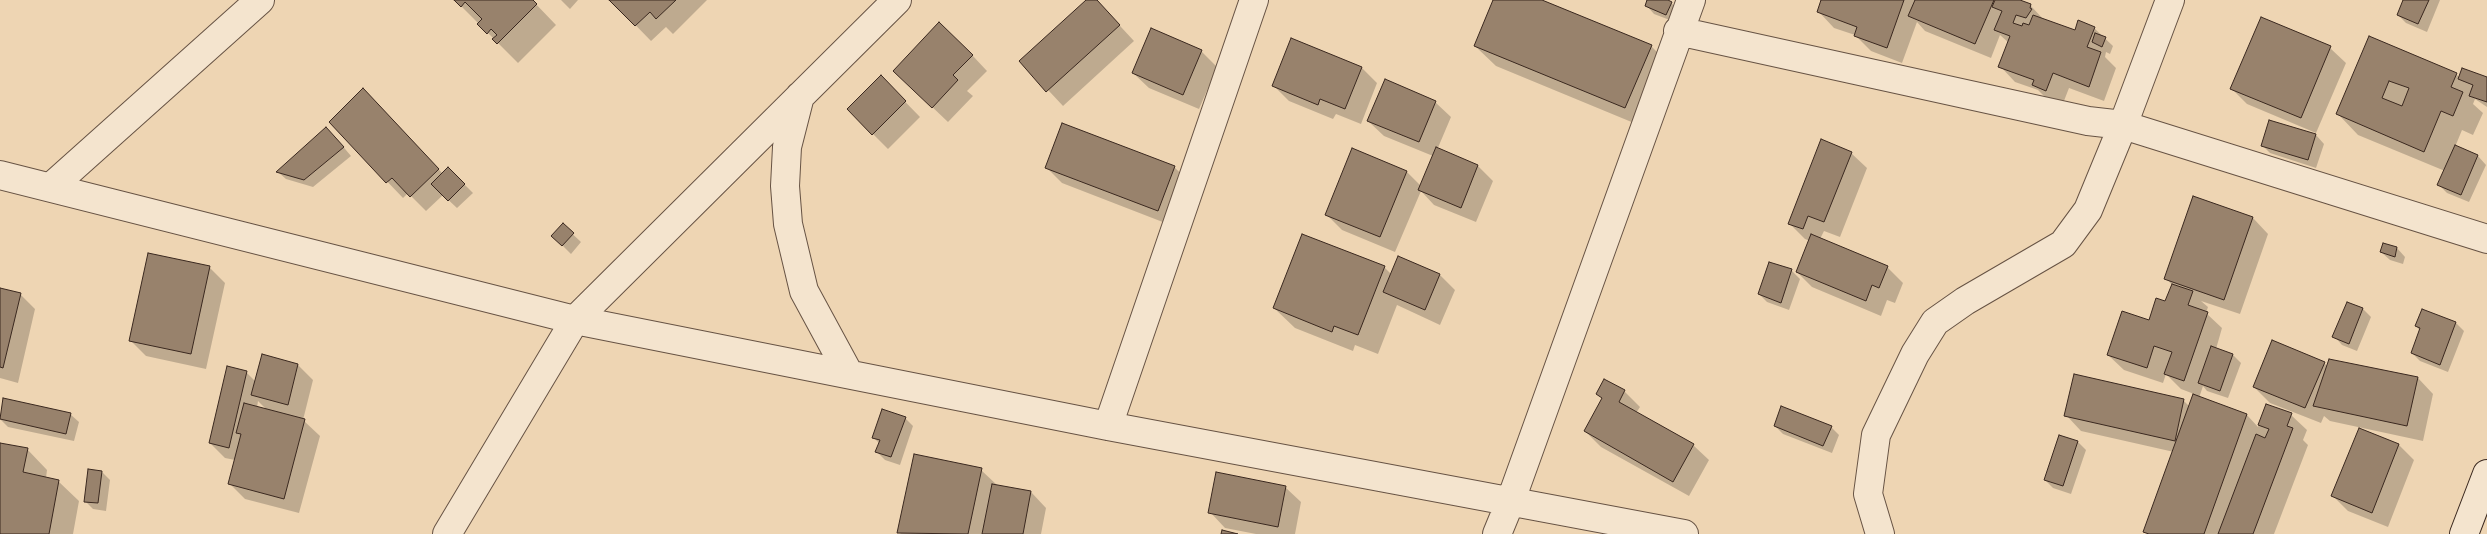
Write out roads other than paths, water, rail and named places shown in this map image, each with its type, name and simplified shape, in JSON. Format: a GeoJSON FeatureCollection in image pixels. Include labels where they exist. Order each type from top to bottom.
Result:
{"type":"FeatureCollection","features":[{"type":"Feature","properties":{"kind":"street"},"geometry":{"type":"LineString","coordinates":[[50,187],[260,0]]}},
{"type":"Feature","properties":{"kind":"street"},"geometry":{"type":"LineString","coordinates":[[447,534],[575,320],[897,0]]}},
{"type":"Feature","properties":{"kind":"street"},"geometry":{"type":"LineString","coordinates":[[1108,426],[1254,0]]}},
{"type":"Feature","properties":{"kind":"street"},"geometry":{"type":"LineString","coordinates":[[1497,534],[1511,500],[1691,0]]}},
{"type":"Feature","properties":{"kind":"street"},"geometry":{"type":"LineString","coordinates":[[1880,534],[1868,494],[1876,435],[1915,354],[1935,322],[1965,301],[2063,244],[2088,210],[2123,126],[2170,0]]}},
{"type":"Feature","properties":{"kind":"street"},"geometry":{"type":"LineString","coordinates":[[1678,32],[2088,121],[2123,126],[2487,239]]}},
{"type":"Feature","properties":{"kind":"street"},"geometry":{"type":"LineString","coordinates":[[800,96],[788,147],[785,186],[788,224],[804,290],[849,374]]}},
{"type":"Feature","properties":{"kind":"street"},"geometry":{"type":"LineString","coordinates":[[0,175],[575,320],[1108,426],[1511,500],[1684,534]]}},
{"type":"Feature","properties":{"kind":"street"},"geometry":{"type":"LineString","coordinates":[[2464,534],[2487,474]]}}]}
